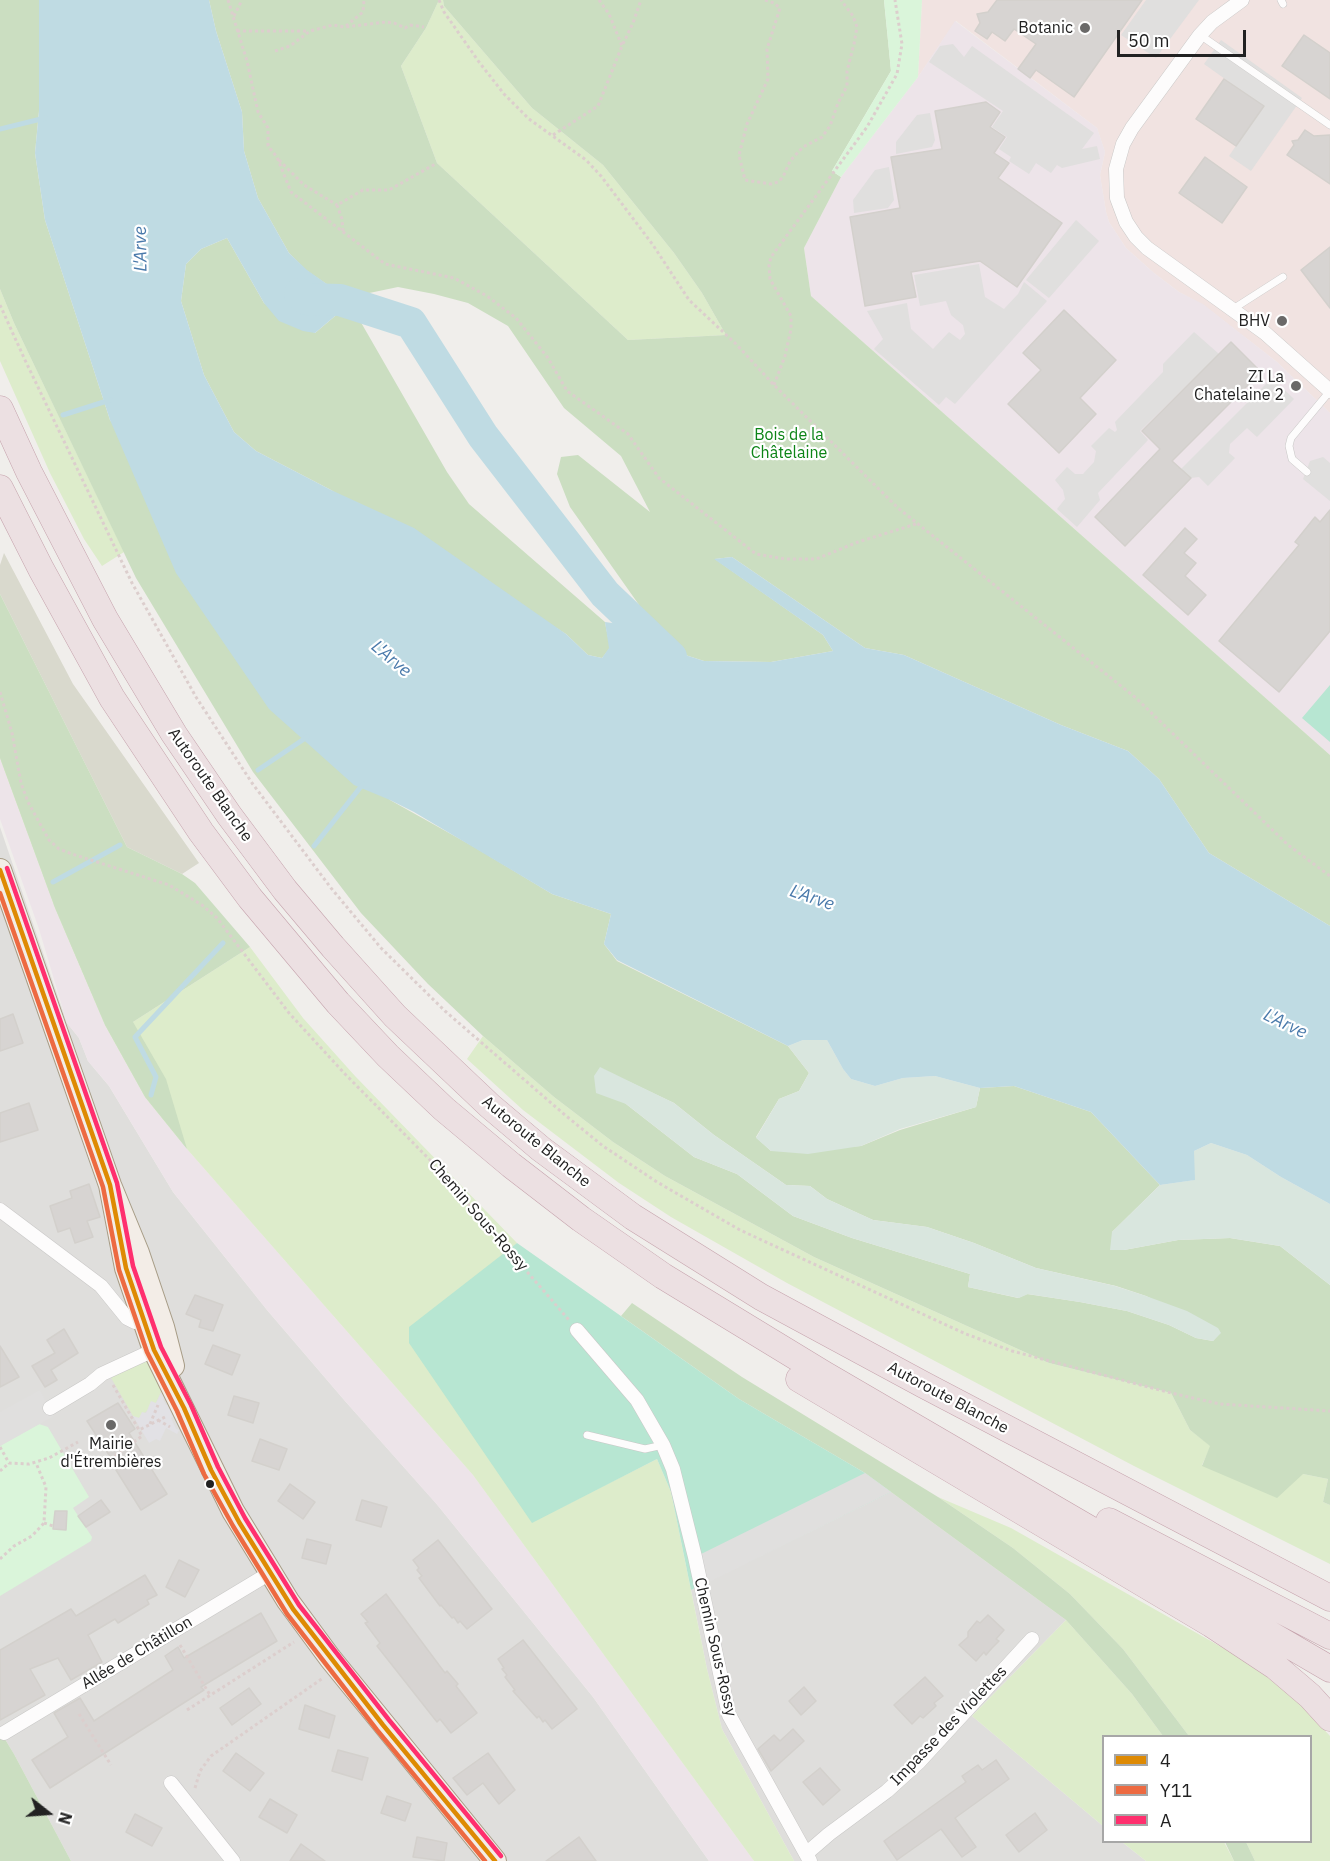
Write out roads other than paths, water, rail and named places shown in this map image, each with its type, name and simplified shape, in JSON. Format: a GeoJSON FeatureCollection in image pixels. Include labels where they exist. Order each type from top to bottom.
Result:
{"type":"FeatureCollection","features":[{"type":"Feature","properties":{"kind":"highway","name":"Autoroute Blanche"},"geometry":{"type":"LineString","coordinates":[[0,409],[29,472],[105,619],[140,680],[229,815],[285,890],[380,999],[438,1058],[490,1106],[541,1149],[633,1217],[678,1246],[827,1333],[1330,1598]]}},
{"type":"Feature","properties":{"kind":"highway","name":"Autoroute Blanche"},"geometry":{"type":"LineString","coordinates":[[0,488],[51,589],[112,698],[201,832],[250,898],[338,1004],[419,1086],[503,1158],[581,1219],[663,1276],[824,1374],[1330,1669]]}},
{"type":"Feature","properties":{"kind":"highway"},"geometry":{"type":"LineString","coordinates":[[581,1219],[685,1301],[794,1376],[1211,1624],[1263,1658],[1310,1696],[1330,1718]]}},
{"type":"Feature","properties":{"kind":"highway"},"geometry":{"type":"LineString","coordinates":[[824,1374],[1330,1636]]}},
{"type":"Feature","properties":{"kind":"highway"},"geometry":{"type":"LineString","coordinates":[[1177,1518],[1330,1582]]}},
{"type":"Feature","properties":{"kind":"main road"},"geometry":{"type":"LineString","coordinates":[[0,870],[111,1185],[138,1253],[178,1411],[270,1573],[310,1632],[495,1861]]}},
{"type":"Feature","properties":{"kind":"main road"},"geometry":{"type":"LineString","coordinates":[[111,1185],[123,1256],[144,1320],[161,1347]]}},
{"type":"Feature","properties":{"kind":"street"},"geometry":{"type":"LineString","coordinates":[[1242,0],[1212,22],[1200,35],[1132,128],[1119,156],[1115,184],[1117,198],[1126,222],[1147,248],[1265,333],[1330,391]]}},
{"type":"Feature","properties":{"kind":"street"},"geometry":{"type":"LineString","coordinates":[[1,1213],[101,1286],[127,1318],[135,1322],[144,1320]]}},
{"type":"Feature","properties":{"kind":"street","name":"Chemin Sous-Rossy"},"geometry":{"type":"LineString","coordinates":[[578,1330],[637,1400],[663,1445],[673,1469],[729,1715],[808,1857]]}},
{"type":"Feature","properties":{"kind":"street"},"geometry":{"type":"LineString","coordinates":[[50,1408],[90,1384],[105,1372],[161,1347]]}},
{"type":"Feature","properties":{"kind":"street","name":"Allée de Châtillon"},"geometry":{"type":"LineString","coordinates":[[4,1733],[270,1573]]}},
{"type":"Feature","properties":{"kind":"street","name":"Impasse des Violettes"},"geometry":{"type":"LineString","coordinates":[[808,1857],[829,1834],[887,1791],[919,1762],[1032,1639]]}},
{"type":"Feature","properties":{"kind":"street"},"geometry":{"type":"LineString","coordinates":[[171,1783],[233,1861]]}},
{"type":"Feature","properties":{"kind":"lane"},"geometry":{"type":"LineString","coordinates":[[1200,35],[1330,125]]}},
{"type":"Feature","properties":{"kind":"lane"},"geometry":{"type":"LineString","coordinates":[[1233,309],[1283,277]]}},
{"type":"Feature","properties":{"kind":"lane"},"geometry":{"type":"LineString","coordinates":[[1307,472],[1292,459],[1289,446],[1291,438],[1330,391]]}},
{"type":"Feature","properties":{"kind":"lane"},"geometry":{"type":"LineString","coordinates":[[587,1435],[645,1449],[663,1445]]}},
{"type":"Feature","properties":{"kind":"water"},"geometry":{"type":"Polygon","coordinates":[[[39,0],[209,0],[216,31],[242,112],[244,151],[258,198],[289,253],[307,270],[334,289],[340,300],[341,311],[315,333],[303,331],[279,321],[264,303],[227,238],[201,249],[186,264],[181,301],[204,375],[234,432],[256,451],[331,490],[414,528],[566,634],[588,655],[602,658],[609,648],[605,622],[656,629],[676,652],[704,661],[771,662],[833,651],[823,635],[714,559],[732,557],[865,648],[904,655],[1061,725],[1128,751],[1159,779],[1209,853],[1330,926],[1330,1204],[1247,1155],[1211,1143],[1194,1151],[1195,1180],[1160,1185],[1091,1112],[1014,1086],[980,1088],[935,1076],[903,1078],[875,1086],[851,1079],[827,1040],[803,1040],[788,1046],[617,960],[604,944],[611,914],[552,894],[414,812],[354,785],[269,709],[176,573],[110,420],[45,220],[35,153],[39,111],[39,0]]]}},
{"type":"Feature","properties":{"kind":"waterway"},"geometry":{"type":"LineString","coordinates":[[0,129],[45,118]]}},
{"type":"Feature","properties":{"kind":"waterway","name":"L'Arve"},"geometry":{"type":"LineString","coordinates":[[300,294],[306,299],[340,300],[411,323],[483,436],[605,594],[671,657]]}},
{"type":"Feature","properties":{"kind":"waterway"},"geometry":{"type":"LineString","coordinates":[[63,415],[110,400]]}},
{"type":"Feature","properties":{"kind":"waterway"},"geometry":{"type":"LineString","coordinates":[[258,770],[307,737]]}},
{"type":"Feature","properties":{"kind":"waterway"},"geometry":{"type":"LineString","coordinates":[[314,846],[363,784]]}},
{"type":"Feature","properties":{"kind":"waterway"},"geometry":{"type":"LineString","coordinates":[[53,882],[120,845]]}},
{"type":"Feature","properties":{"kind":"waterway"},"geometry":{"type":"LineString","coordinates":[[151,1095],[156,1077],[135,1037],[223,943]]}},
{"type":"Feature","properties":{"kind":"place","name":"Botanic"},"geometry":{"type":"Point","coordinates":[1085,28]}},
{"type":"Feature","properties":{"kind":"place","name":"BHV"},"geometry":{"type":"Point","coordinates":[1282,321]}},
{"type":"Feature","properties":{"kind":"place","name":"ZI La Chatelaine 2"},"geometry":{"type":"Point","coordinates":[1296,386]}},
{"type":"Feature","properties":{"kind":"place","name":"Mairie d'Étrembières"},"geometry":{"type":"Point","coordinates":[111,1425]}},
{"type":"Feature","properties":{"kind":"park label","name":"Bois de la Châtelaine"},"geometry":{"type":"Point","coordinates":[789,444]}}]}
